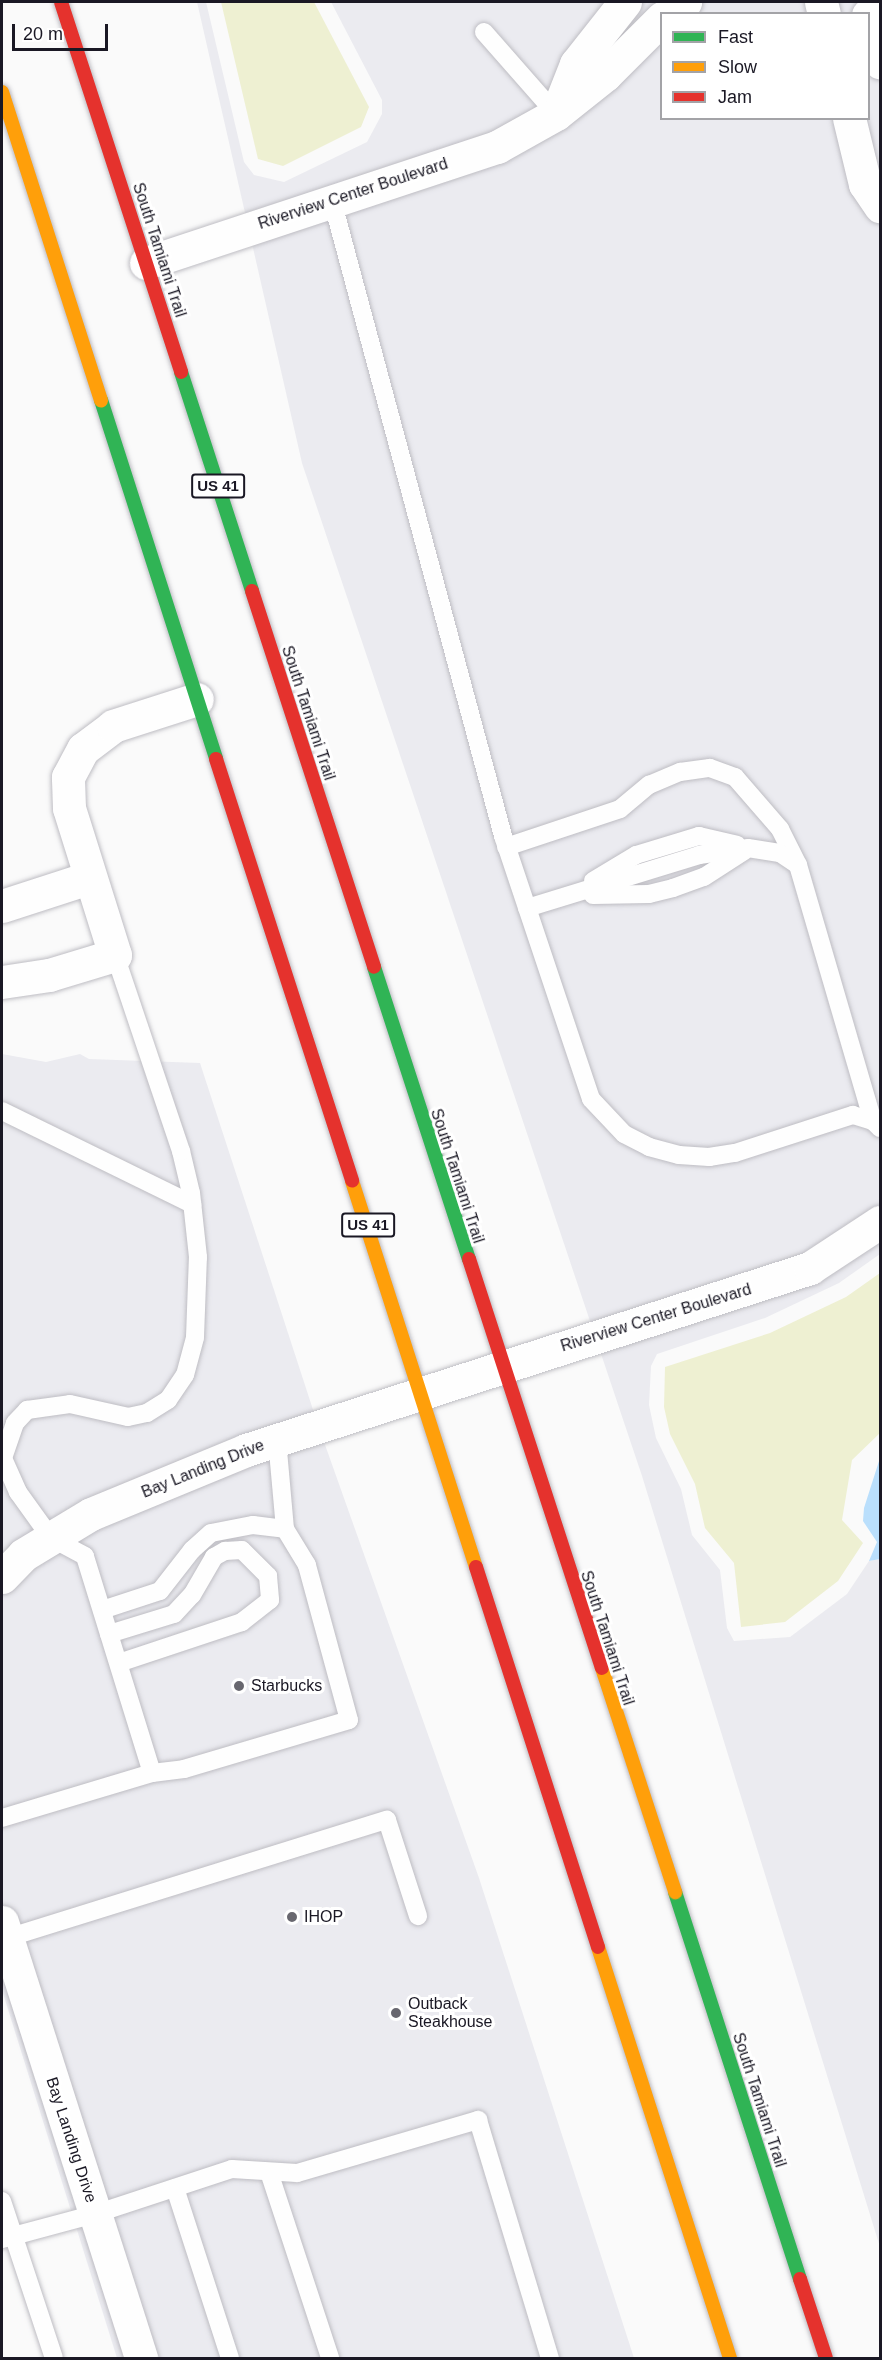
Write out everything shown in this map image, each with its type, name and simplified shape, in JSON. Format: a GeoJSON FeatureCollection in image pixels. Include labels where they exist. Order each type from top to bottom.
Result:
{"type":"FeatureCollection","features":[{"type":"Feature","properties":{"kind":"main road","name":"South Tamiami Trail"},"geometry":{"type":"LineString","coordinates":[[61,2],[501,1366],[826,2358]]}},
{"type":"Feature","properties":{"kind":"main road","name":"US 41"},"geometry":{"type":"LineString","coordinates":[[2,92],[422,1392],[730,2358]]}},
{"type":"Feature","properties":{"kind":"street"},"geometry":{"type":"LineString","coordinates":[[556,114],[576,64],[625,2]]}},
{"type":"Feature","properties":{"kind":"street"},"geometry":{"type":"LineString","coordinates":[[671,12],[685,2]]}},
{"type":"Feature","properties":{"kind":"street","name":"Riverview Center Boulevard"},"geometry":{"type":"LineString","coordinates":[[146,263],[496,147],[556,114],[605,75],[660,20]]}},
{"type":"Feature","properties":{"kind":"street"},"geometry":{"type":"LineString","coordinates":[[870,22],[880,62]]}},
{"type":"Feature","properties":{"kind":"street"},"geometry":{"type":"LineString","coordinates":[[849,120],[865,184],[880,206]]}},
{"type":"Feature","properties":{"kind":"street"},"geometry":{"type":"LineString","coordinates":[[2,982],[50,975],[115,955],[88,878],[69,808],[68,777],[83,749],[113,726],[197,699]]}},
{"type":"Feature","properties":{"kind":"street"},"geometry":{"type":"LineString","coordinates":[[2,906],[88,878]]}},
{"type":"Feature","properties":{"kind":"street","name":"Riverview Center Boulevard"},"geometry":{"type":"LineString","coordinates":[[422,1392],[723,1299],[810,1268],[880,1222]]}},
{"type":"Feature","properties":{"kind":"street","name":"Bay Landing Drive"},"geometry":{"type":"LineString","coordinates":[[2,1577],[22,1555],[91,1514],[277,1440],[422,1392]]}},
{"type":"Feature","properties":{"kind":"street","name":"Bay Landing Drive"},"geometry":{"type":"LineString","coordinates":[[4,1930],[141,2358]]}},
{"type":"Feature","properties":{"kind":"lane"},"geometry":{"type":"LineString","coordinates":[[484,32],[556,114]]}},
{"type":"Feature","properties":{"kind":"lane"},"geometry":{"type":"LineString","coordinates":[[332,200],[506,846],[580,1073],[591,1099],[624,1134],[669,1153],[709,1157],[735,1153],[853,1115],[877,1124]]}},
{"type":"Feature","properties":{"kind":"lane"},"geometry":{"type":"LineString","coordinates":[[506,846],[620,809],[649,785],[680,772],[711,768],[735,777],[753,795],[780,829],[798,865],[877,1124]]}},
{"type":"Feature","properties":{"kind":"lane"},"geometry":{"type":"LineString","coordinates":[[527,908],[699,855],[748,848],[780,853],[798,865]]}},
{"type":"Feature","properties":{"kind":"lane"},"geometry":{"type":"LineString","coordinates":[[115,955],[181,1151],[192,1204],[198,1257],[195,1337],[185,1375],[168,1400],[147,1413],[128,1418],[70,1404],[27,1410],[15,1423],[6,1440],[3,1458],[9,1475],[51,1538],[85,1556],[152,1773]]}},
{"type":"Feature","properties":{"kind":"lane"},"geometry":{"type":"LineString","coordinates":[[2,1112],[192,1204]]}},
{"type":"Feature","properties":{"kind":"lane"},"geometry":{"type":"LineString","coordinates":[[2,1818],[152,1773],[184,1769],[349,1720],[307,1565],[285,1529],[277,1440]]}},
{"type":"Feature","properties":{"kind":"lane"},"geometry":{"type":"LineString","coordinates":[[102,1610],[160,1591],[192,1550],[211,1533],[253,1525],[285,1529]]}},
{"type":"Feature","properties":{"kind":"lane"},"geometry":{"type":"LineString","coordinates":[[109,1634],[174,1614],[192,1595],[214,1557],[225,1551],[242,1550],[268,1576],[270,1600],[242,1622],[119,1664]]}},
{"type":"Feature","properties":{"kind":"lane"},"geometry":{"type":"LineString","coordinates":[[4,1930],[387,1820],[418,1917]]}},
{"type":"Feature","properties":{"kind":"lane"},"geometry":{"type":"LineString","coordinates":[[7,2237],[95,2214],[231,2169],[297,2173],[478,2120],[549,2358]]}},
{"type":"Feature","properties":{"kind":"lane"},"geometry":{"type":"LineString","coordinates":[[269,2172],[330,2358]]}},
{"type":"Feature","properties":{"kind":"lane"},"geometry":{"type":"LineString","coordinates":[[176,2188],[230,2358]]}},
{"type":"Feature","properties":{"kind":"lane"},"geometry":{"type":"LineString","coordinates":[[2,2201],[7,2237],[54,2358]]}},
{"type":"Feature","properties":{"kind":"shaded area"},"geometry":{"type":"Polygon","coordinates":[[[197,2],[206,2],[244,162],[254,175],[284,182],[367,142],[382,114],[382,100],[331,2],[880,2],[880,1254],[839,1283],[765,1318],[657,1354],[651,1366],[649,1405],[656,1438],[681,1489],[692,1535],[720,1570],[727,1628],[734,1641],[790,1637],[847,1594],[869,1561],[880,1559],[880,2247],[642,1476],[302,463],[197,2]]]}},
{"type":"Feature","properties":{"kind":"shaded area"},"geometry":{"type":"Polygon","coordinates":[[[2,1054],[46,1062],[80,1054],[89,1059],[200,1063],[318,1425],[479,1878],[634,2358],[117,2358],[2,1990],[2,1054]]]}},
{"type":"Feature","properties":{"kind":"green space"},"geometry":{"type":"Polygon","coordinates":[[[221,2],[314,2],[369,107],[361,127],[283,166],[258,159],[221,2]]]}},
{"type":"Feature","properties":{"kind":"green space"},"geometry":{"type":"Polygon","coordinates":[[[880,1273],[880,1433],[852,1460],[842,1520],[863,1543],[838,1581],[785,1622],[741,1627],[734,1563],[705,1528],[695,1484],[670,1434],[664,1407],[665,1367],[770,1333],[846,1297],[880,1273]]]}},
{"type":"Feature","properties":{"kind":"water"},"geometry":{"type":"Polygon","coordinates":[[[880,1458],[880,1559],[869,1561],[877,1542],[863,1521],[864,1508],[880,1458]]]}},
{"type":"Feature","properties":{"kind":"traffic: fast"},"geometry":{"type":"LineString","coordinates":[[181,372],[252,591]]}},
{"type":"Feature","properties":{"kind":"traffic: fast"},"geometry":{"type":"LineString","coordinates":[[101,400],[216,759]]}},
{"type":"Feature","properties":{"kind":"traffic: fast"},"geometry":{"type":"LineString","coordinates":[[374,967],[469,1259]]}},
{"type":"Feature","properties":{"kind":"traffic: fast"},"geometry":{"type":"LineString","coordinates":[[675,1892],[800,2279]]}},
{"type":"Feature","properties":{"kind":"traffic: slow"},"geometry":{"type":"LineString","coordinates":[[2,92],[101,400]]}},
{"type":"Feature","properties":{"kind":"traffic: slow"},"geometry":{"type":"LineString","coordinates":[[352,1181],[476,1567]]}},
{"type":"Feature","properties":{"kind":"traffic: slow"},"geometry":{"type":"LineString","coordinates":[[602,1668],[675,1892]]}},
{"type":"Feature","properties":{"kind":"traffic: slow"},"geometry":{"type":"LineString","coordinates":[[598,1947],[730,2358]]}},
{"type":"Feature","properties":{"kind":"traffic: jam"},"geometry":{"type":"LineString","coordinates":[[61,2],[181,372]]}},
{"type":"Feature","properties":{"kind":"traffic: jam"},"geometry":{"type":"LineString","coordinates":[[252,591],[374,967]]}},
{"type":"Feature","properties":{"kind":"traffic: jam"},"geometry":{"type":"LineString","coordinates":[[216,759],[352,1181]]}},
{"type":"Feature","properties":{"kind":"traffic: jam"},"geometry":{"type":"LineString","coordinates":[[469,1259],[602,1668]]}},
{"type":"Feature","properties":{"kind":"traffic: jam"},"geometry":{"type":"LineString","coordinates":[[476,1567],[598,1947]]}},
{"type":"Feature","properties":{"kind":"traffic: jam"},"geometry":{"type":"LineString","coordinates":[[800,2279],[826,2358]]}},
{"type":"Feature","properties":{"kind":"place","name":"Starbucks"},"geometry":{"type":"Point","coordinates":[239,1686]}},
{"type":"Feature","properties":{"kind":"place","name":"IHOP"},"geometry":{"type":"Point","coordinates":[292,1917]}},
{"type":"Feature","properties":{"kind":"place","name":"Outback Steakhouse"},"geometry":{"type":"Point","coordinates":[396,2013]}}]}
